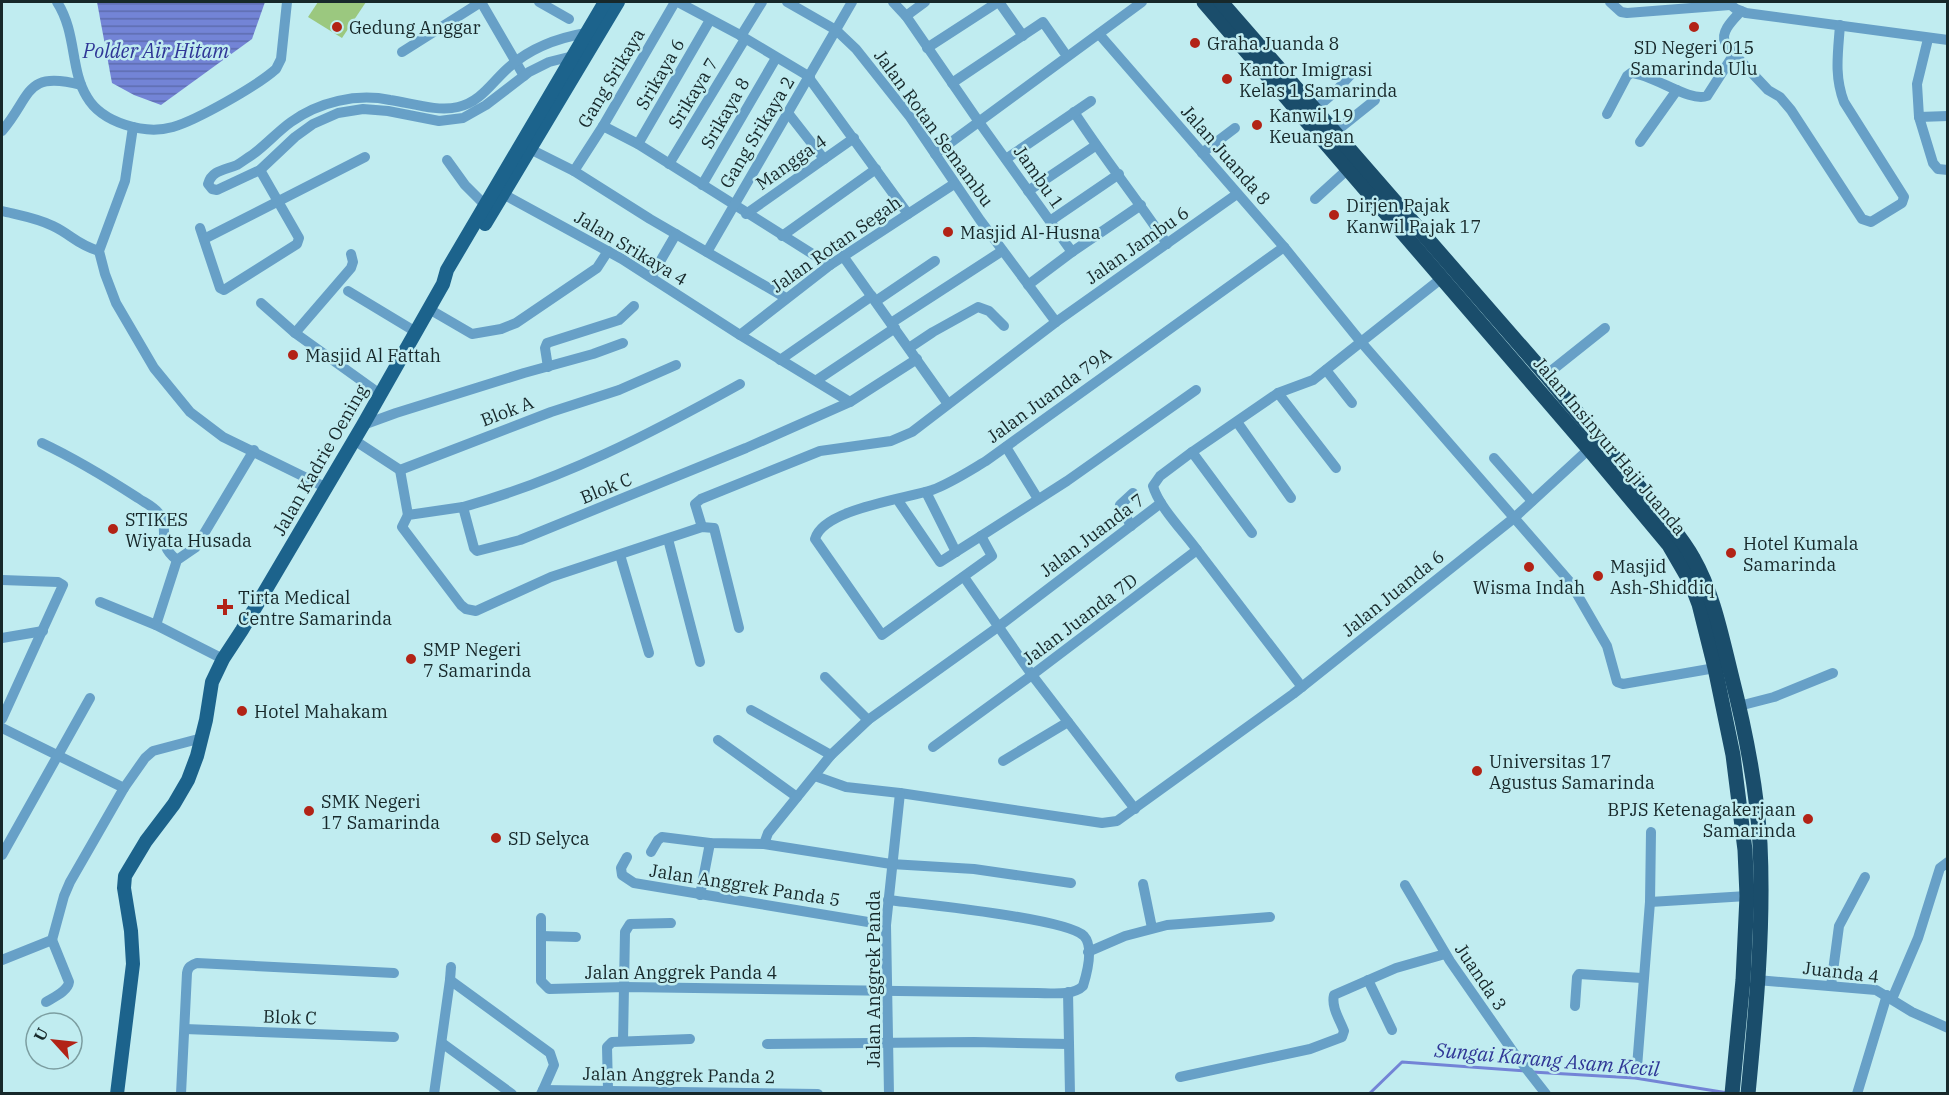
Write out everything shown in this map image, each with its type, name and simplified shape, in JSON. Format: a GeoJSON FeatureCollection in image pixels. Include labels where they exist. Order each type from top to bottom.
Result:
{"type":"FeatureCollection","features":[{"type":"Feature","properties":{"kind":"highway","name":"Jalan Insinyur Haji Juanda"},"geometry":{"type":"LineString","coordinates":[[1204,2],[1328,132],[1546,375],[1664,517],[1693,557],[1716,613],[1739,705],[1749,752],[1760,842],[1762,907],[1757,980],[1742,1072],[1732,1094]]}},
{"type":"Feature","properties":{"kind":"highway","name":"Jalan Insinyur Haji Juanda"},"geometry":{"type":"LineString","coordinates":[[1221,2],[1315,109],[1348,170],[1589,449],[1669,545],[1683,568],[1699,604],[1715,668],[1733,755],[1744,839],[1747,896],[1742,1072],[1748,1094]]}},
{"type":"Feature","properties":{"kind":"highway"},"geometry":{"type":"LineString","coordinates":[[1733,755],[1749,752]]}},
{"type":"Feature","properties":{"kind":"main road","name":"Jalan Kadrie Oening"},"geometry":{"type":"LineString","coordinates":[[443,284],[453,274],[503,194],[572,56],[605,2]]}},
{"type":"Feature","properties":{"kind":"main road","name":"Jalan Kadrie Oening"},"geometry":{"type":"LineString","coordinates":[[117,1094],[133,964],[131,931],[124,888],[125,876],[188,780],[202,738],[212,682],[222,659],[242,630],[327,488],[443,284],[447,270],[485,205],[588,53],[618,2]]}},
{"type":"Feature","properties":{"kind":"street"},"geometry":{"type":"LineString","coordinates":[[57,2],[70,29],[81,86],[92,104],[111,118],[133,127],[154,129],[171,128],[182,124],[269,75],[280,65],[287,2]]}},
{"type":"Feature","properties":{"kind":"street"},"geometry":{"type":"LineString","coordinates":[[402,52],[481,2],[524,76]]}},
{"type":"Feature","properties":{"kind":"street"},"geometry":{"type":"LineString","coordinates":[[539,2],[570,19]]}},
{"type":"Feature","properties":{"kind":"street"},"geometry":{"type":"LineString","coordinates":[[676,2],[809,77],[908,214]]}},
{"type":"Feature","properties":{"kind":"street","name":"Gang Srikaya"},"geometry":{"type":"LineString","coordinates":[[574,171],[676,2]]}},
{"type":"Feature","properties":{"kind":"street","name":"Srikaya 7"},"geometry":{"type":"LineString","coordinates":[[669,164],[762,2]]}},
{"type":"Feature","properties":{"kind":"street","name":"Jalan Rotan Semambu"},"geometry":{"type":"LineString","coordinates":[[787,2],[836,30],[856,49],[890,91],[1002,251],[1056,322]]}},
{"type":"Feature","properties":{"kind":"street","name":"Gang Srikaya 2"},"geometry":{"type":"LineString","coordinates":[[707,252],[852,2]]}},
{"type":"Feature","properties":{"kind":"street","name":"Jambu 1"},"geometry":{"type":"LineString","coordinates":[[893,2],[906,16],[1072,252]]}},
{"type":"Feature","properties":{"kind":"street"},"geometry":{"type":"LineString","coordinates":[[906,16],[925,2]]}},
{"type":"Feature","properties":{"kind":"street"},"geometry":{"type":"LineString","coordinates":[[927,48],[998,2],[1023,36]]}},
{"type":"Feature","properties":{"kind":"street"},"geometry":{"type":"LineString","coordinates":[[935,154],[1142,2]]}},
{"type":"Feature","properties":{"kind":"street"},"geometry":{"type":"LineString","coordinates":[[1610,2],[1621,12],[1627,13],[1728,3],[1741,11],[1947,40]]}},
{"type":"Feature","properties":{"kind":"street"},"geometry":{"type":"LineString","coordinates":[[1741,11],[1729,25],[1724,35],[1725,41],[1734,54],[1768,90],[1784,101],[1815,144],[1862,219],[1871,222],[1902,202],[1904,197],[1844,102],[1839,89],[1836,63],[1840,25]]}},
{"type":"Feature","properties":{"kind":"street","name":"Srikaya 6"},"geometry":{"type":"LineString","coordinates":[[638,144],[710,20]]}},
{"type":"Feature","properties":{"kind":"street"},"geometry":{"type":"LineString","coordinates":[[952,83],[1044,22],[1064,52]]}},
{"type":"Feature","properties":{"kind":"street"},"geometry":{"type":"LineString","coordinates":[[586,33],[549,42],[523,56],[484,93],[458,107],[444,108],[367,96],[336,101],[313,110],[291,122],[238,164],[211,176],[208,184],[210,188],[217,190],[260,170],[295,136],[312,124],[338,113],[363,109],[449,121],[474,113],[524,76],[549,62],[588,53]]}},
{"type":"Feature","properties":{"kind":"street","name":"Jalan Juanda 8"},"geometry":{"type":"LineString","coordinates":[[1099,34],[1284,247],[1361,342]]}},
{"type":"Feature","properties":{"kind":"street"},"geometry":{"type":"LineString","coordinates":[[1928,39],[1917,84],[1919,117],[1933,163],[1938,169],[1947,170]]}},
{"type":"Feature","properties":{"kind":"street"},"geometry":{"type":"LineString","coordinates":[[1607,114],[1627,76],[1631,73],[1656,79],[1677,90],[1698,97],[1705,97],[1734,54]]}},
{"type":"Feature","properties":{"kind":"street","name":"Srikaya 8"},"geometry":{"type":"LineString","coordinates":[[702,185],[776,58]]}},
{"type":"Feature","properties":{"kind":"street"},"geometry":{"type":"LineString","coordinates":[[1315,109],[1354,71]]}},
{"type":"Feature","properties":{"kind":"street"},"geometry":{"type":"LineString","coordinates":[[2,131],[25,96],[42,81],[54,80],[81,86]]}},
{"type":"Feature","properties":{"kind":"street"},"geometry":{"type":"LineString","coordinates":[[1640,142],[1677,90]]}},
{"type":"Feature","properties":{"kind":"street"},"geometry":{"type":"LineString","coordinates":[[1328,132],[1375,100]]}},
{"type":"Feature","properties":{"kind":"street"},"geometry":{"type":"LineString","coordinates":[[1006,159],[1091,101]]}},
{"type":"Feature","properties":{"kind":"street"},"geometry":{"type":"LineString","coordinates":[[285,112],[291,122]]}},
{"type":"Feature","properties":{"kind":"street"},"geometry":{"type":"LineString","coordinates":[[1074,112],[1095,146],[1119,174],[1167,244]]}},
{"type":"Feature","properties":{"kind":"street"},"geometry":{"type":"LineString","coordinates":[[788,113],[824,159]]}},
{"type":"Feature","properties":{"kind":"street"},"geometry":{"type":"LineString","coordinates":[[1919,117],[1947,116]]}},
{"type":"Feature","properties":{"kind":"street"},"geometry":{"type":"LineString","coordinates":[[603,126],[638,144],[733,206],[830,265]]}},
{"type":"Feature","properties":{"kind":"street"},"geometry":{"type":"LineString","coordinates":[[133,127],[125,182],[99,250],[116,303],[154,368],[174,394],[202,423],[223,437],[254,450],[327,488]]}},
{"type":"Feature","properties":{"kind":"street"},"geometry":{"type":"LineString","coordinates":[[1202,153],[1235,129]]}},
{"type":"Feature","properties":{"kind":"street","name":"Mangga 4"},"geometry":{"type":"LineString","coordinates":[[746,214],[854,138]]}},
{"type":"Feature","properties":{"kind":"street"},"geometry":{"type":"LineString","coordinates":[[1028,191],[1095,146]]}},
{"type":"Feature","properties":{"kind":"street"},"geometry":{"type":"LineString","coordinates":[[525,147],[574,171],[786,298]]}},
{"type":"Feature","properties":{"kind":"street"},"geometry":{"type":"LineString","coordinates":[[260,170],[278,202],[299,238],[297,244],[224,290],[220,288],[202,234],[278,202],[364,157]]}},
{"type":"Feature","properties":{"kind":"street"},"geometry":{"type":"LineString","coordinates":[[447,160],[465,185],[485,205]]}},
{"type":"Feature","properties":{"kind":"street"},"geometry":{"type":"LineString","coordinates":[[782,236],[876,169]]}},
{"type":"Feature","properties":{"kind":"street"},"geometry":{"type":"LineString","coordinates":[[1315,199],[1348,170]]}},
{"type":"Feature","properties":{"kind":"street"},"geometry":{"type":"LineString","coordinates":[[1050,221],[1119,174]]}},
{"type":"Feature","properties":{"kind":"street","name":"Jalan Rotan Segah"},"geometry":{"type":"LineString","coordinates":[[740,335],[830,265],[954,184]]}},
{"type":"Feature","properties":{"kind":"street","name":"Jalan Srikaya 4"},"geometry":{"type":"LineString","coordinates":[[503,194],[608,251],[850,402]]}},
{"type":"Feature","properties":{"kind":"street","name":"Jalan Jambu 6"},"geometry":{"type":"LineString","coordinates":[[702,527],[695,504],[701,499],[820,451],[891,441],[903,437],[1056,322],[1237,194]]}},
{"type":"Feature","properties":{"kind":"street"},"geometry":{"type":"LineString","coordinates":[[1029,285],[1072,252],[1141,205]]}},
{"type":"Feature","properties":{"kind":"street"},"geometry":{"type":"LineString","coordinates":[[2,211],[42,221],[54,226],[81,245],[99,250]]}},
{"type":"Feature","properties":{"kind":"street"},"geometry":{"type":"LineString","coordinates":[[651,277],[676,234]]}},
{"type":"Feature","properties":{"kind":"street","name":"Jalan Juanda 79A"},"geometry":{"type":"LineString","coordinates":[[964,577],[882,635],[815,539],[816,535],[829,524],[855,509],[926,492],[961,476],[1006,447],[1284,247]]}},
{"type":"Feature","properties":{"kind":"street"},"geometry":{"type":"LineString","coordinates":[[429,309],[472,334],[501,330],[597,268],[608,251]]}},
{"type":"Feature","properties":{"kind":"street"},"geometry":{"type":"LineString","coordinates":[[817,380],[1002,251]]}},
{"type":"Feature","properties":{"kind":"street"},"geometry":{"type":"LineString","coordinates":[[295,333],[351,268],[351,254]]}},
{"type":"Feature","properties":{"kind":"street"},"geometry":{"type":"LineString","coordinates":[[843,256],[948,404]]}},
{"type":"Feature","properties":{"kind":"street"},"geometry":{"type":"LineString","coordinates":[[780,360],[934,261]]}},
{"type":"Feature","properties":{"kind":"street","name":"Jalan Juanda 7"},"geometry":{"type":"LineString","coordinates":[[764,844],[768,833],[831,754],[868,720],[998,627],[1161,503],[1153,489],[1154,483],[1192,452],[1278,393],[1309,382],[1442,278]]}},
{"type":"Feature","properties":{"kind":"street"},"geometry":{"type":"LineString","coordinates":[[348,291],[416,332]]}},
{"type":"Feature","properties":{"kind":"street"},"geometry":{"type":"LineString","coordinates":[[261,303],[295,333],[380,394]]}},
{"type":"Feature","properties":{"kind":"street"},"geometry":{"type":"LineString","coordinates":[[548,367],[544,348],[547,343],[619,320],[634,306]]}},
{"type":"Feature","properties":{"kind":"street"},"geometry":{"type":"LineString","coordinates":[[909,348],[933,332],[978,308],[989,311],[1004,326]]}},
{"type":"Feature","properties":{"kind":"street"},"geometry":{"type":"LineString","coordinates":[[1546,375],[1605,328]]}},
{"type":"Feature","properties":{"kind":"street"},"geometry":{"type":"LineString","coordinates":[[1361,342],[1570,582],[1606,646],[1618,682],[1623,684],[1715,668]]}},
{"type":"Feature","properties":{"kind":"street"},"geometry":{"type":"LineString","coordinates":[[363,425],[623,343]]}},
{"type":"Feature","properties":{"kind":"street"},"geometry":{"type":"LineString","coordinates":[[850,402],[917,359]]}},
{"type":"Feature","properties":{"kind":"street","name":"Blok A"},"geometry":{"type":"LineString","coordinates":[[400,470],[551,412],[619,390],[676,365]]}},
{"type":"Feature","properties":{"kind":"street"},"geometry":{"type":"LineString","coordinates":[[1326,370],[1352,403]]}},
{"type":"Feature","properties":{"kind":"street"},"geometry":{"type":"LineString","coordinates":[[408,515],[463,507],[518,491],[673,421],[740,384]]}},
{"type":"Feature","properties":{"kind":"street"},"geometry":{"type":"LineString","coordinates":[[897,499],[940,562],[1038,499],[1196,390]]}},
{"type":"Feature","properties":{"kind":"street"},"geometry":{"type":"LineString","coordinates":[[1278,393],[1336,468]]}},
{"type":"Feature","properties":{"kind":"street","name":"Blok C"},"geometry":{"type":"LineString","coordinates":[[463,507],[474,548],[481,551],[520,540],[601,508],[850,402]]}},
{"type":"Feature","properties":{"kind":"street"},"geometry":{"type":"LineString","coordinates":[[1237,422],[1291,498]]}},
{"type":"Feature","properties":{"kind":"street"},"geometry":{"type":"LineString","coordinates":[[354,440],[400,470],[408,515],[402,527],[461,605],[471,611],[476,611],[551,578],[702,527],[714,528],[739,628]]}},
{"type":"Feature","properties":{"kind":"street"},"geometry":{"type":"LineString","coordinates":[[42,443],[109,479],[157,511],[164,525],[165,545],[177,560]]}},
{"type":"Feature","properties":{"kind":"street"},"geometry":{"type":"LineString","coordinates":[[1006,447],[1038,499]]}},
{"type":"Feature","properties":{"kind":"street","name":"Jalan Juanda 6"},"geometry":{"type":"LineString","coordinates":[[900,793],[1102,823],[1117,820],[1302,687],[1514,518],[1589,449]]}},
{"type":"Feature","properties":{"kind":"street"},"geometry":{"type":"LineString","coordinates":[[156,625],[177,560],[196,547],[254,450]]}},
{"type":"Feature","properties":{"kind":"street"},"geometry":{"type":"LineString","coordinates":[[1192,452],[1252,533]]}},
{"type":"Feature","properties":{"kind":"street"},"geometry":{"type":"LineString","coordinates":[[1494,458],[1532,501]]}},
{"type":"Feature","properties":{"kind":"street"},"geometry":{"type":"LineString","coordinates":[[926,492],[956,552]]}},
{"type":"Feature","properties":{"kind":"street"},"geometry":{"type":"LineString","coordinates":[[1131,526],[1120,505],[1133,493]]}},
{"type":"Feature","properties":{"kind":"street"},"geometry":{"type":"LineString","coordinates":[[1161,503],[1302,687]]}},
{"type":"Feature","properties":{"kind":"street"},"geometry":{"type":"LineString","coordinates":[[981,536],[992,556],[964,577],[1032,675],[1135,809]]}},
{"type":"Feature","properties":{"kind":"street"},"geometry":{"type":"LineString","coordinates":[[668,540],[699,662]]}},
{"type":"Feature","properties":{"kind":"street","name":"Jalan Juanda 7D"},"geometry":{"type":"LineString","coordinates":[[933,747],[1197,550]]}},
{"type":"Feature","properties":{"kind":"street"},"geometry":{"type":"LineString","coordinates":[[620,555],[649,653]]}},
{"type":"Feature","properties":{"kind":"street"},"geometry":{"type":"LineString","coordinates":[[2,580],[63,584],[2,719]]}},
{"type":"Feature","properties":{"kind":"street"},"geometry":{"type":"LineString","coordinates":[[100,602],[156,625],[222,659]]}},
{"type":"Feature","properties":{"kind":"street"},"geometry":{"type":"LineString","coordinates":[[2,638],[43,631]]}},
{"type":"Feature","properties":{"kind":"street"},"geometry":{"type":"LineString","coordinates":[[1739,705],[1774,697],[1833,673]]}},
{"type":"Feature","properties":{"kind":"street"},"geometry":{"type":"LineString","coordinates":[[825,677],[868,720]]}},
{"type":"Feature","properties":{"kind":"street"},"geometry":{"type":"LineString","coordinates":[[2,855],[90,698]]}},
{"type":"Feature","properties":{"kind":"street"},"geometry":{"type":"LineString","coordinates":[[752,710],[831,754]]}},
{"type":"Feature","properties":{"kind":"street"},"geometry":{"type":"LineString","coordinates":[[1003,761],[1068,722]]}},
{"type":"Feature","properties":{"kind":"street"},"geometry":{"type":"LineString","coordinates":[[2,728],[58,756],[126,784]]}},
{"type":"Feature","properties":{"kind":"street"},"geometry":{"type":"LineString","coordinates":[[46,1002],[69,986],[52,940],[64,896],[126,784],[153,751],[202,738]]}},
{"type":"Feature","properties":{"kind":"street"},"geometry":{"type":"LineString","coordinates":[[718,741],[797,797]]}},
{"type":"Feature","properties":{"kind":"street"},"geometry":{"type":"LineString","coordinates":[[815,776],[846,787],[900,793]]}},
{"type":"Feature","properties":{"kind":"street","name":"Jalan Anggrek Panda"},"geometry":{"type":"LineString","coordinates":[[889,1094],[886,925],[900,793]]}},
{"type":"Feature","properties":{"kind":"street"},"geometry":{"type":"LineString","coordinates":[[1637,1067],[1642,978],[1650,902],[1651,832]]}},
{"type":"Feature","properties":{"kind":"street"},"geometry":{"type":"LineString","coordinates":[[651,852],[662,837],[710,843],[764,844],[891,864],[974,869],[1071,883]]}},
{"type":"Feature","properties":{"kind":"street"},"geometry":{"type":"LineString","coordinates":[[700,895],[710,843]]}},
{"type":"Feature","properties":{"kind":"street","name":"Jalan Anggrek Panda 5"},"geometry":{"type":"LineString","coordinates":[[627,857],[621,868],[622,875],[634,883],[886,925]]}},
{"type":"Feature","properties":{"kind":"street"},"geometry":{"type":"LineString","coordinates":[[1857,1093],[1890,997],[1918,938],[1940,868],[1947,862]]}},
{"type":"Feature","properties":{"kind":"street"},"geometry":{"type":"LineString","coordinates":[[1831,986],[1839,926],[1864,877]]}},
{"type":"Feature","properties":{"kind":"street"},"geometry":{"type":"LineString","coordinates":[[1143,884],[1152,928]]}},
{"type":"Feature","properties":{"kind":"street","name":"Juanda 3"},"geometry":{"type":"LineString","coordinates":[[1405,885],[1445,954],[1514,1053],[1546,1094]]}},
{"type":"Feature","properties":{"kind":"street"},"geometry":{"type":"LineString","coordinates":[[1650,902],[1747,896]]}},
{"type":"Feature","properties":{"kind":"street"},"geometry":{"type":"LineString","coordinates":[[888,900],[1063,926],[1084,937],[1088,952],[1125,936],[1167,925],[1270,917]]}},
{"type":"Feature","properties":{"kind":"street","name":"Jalan Anggrek Panda 4"},"geometry":{"type":"LineString","coordinates":[[541,918],[541,981],[549,988],[1068,992],[1080,990],[1084,985],[1088,952]]}},
{"type":"Feature","properties":{"kind":"street"},"geometry":{"type":"LineString","coordinates":[[622,1041],[627,927],[630,924],[671,923]]}},
{"type":"Feature","properties":{"kind":"street"},"geometry":{"type":"LineString","coordinates":[[541,936],[576,936]]}},
{"type":"Feature","properties":{"kind":"street"},"geometry":{"type":"LineString","coordinates":[[2,960],[52,940]]}},
{"type":"Feature","properties":{"kind":"street"},"geometry":{"type":"LineString","coordinates":[[1180,1077],[1310,1049],[1342,1037],[1344,1031],[1332,999],[1334,995],[1396,968],[1445,954]]}},
{"type":"Feature","properties":{"kind":"street"},"geometry":{"type":"LineString","coordinates":[[181,1094],[187,974],[192,964],[394,973]]}},
{"type":"Feature","properties":{"kind":"street"},"geometry":{"type":"LineString","coordinates":[[434,1094],[450,967]]}},
{"type":"Feature","properties":{"kind":"street"},"geometry":{"type":"LineString","coordinates":[[1575,1006],[1579,974],[1642,978]]}},
{"type":"Feature","properties":{"kind":"street"},"geometry":{"type":"LineString","coordinates":[[450,980],[550,1053],[554,1065],[542,1092]]}},
{"type":"Feature","properties":{"kind":"street"},"geometry":{"type":"LineString","coordinates":[[1368,980],[1392,1030]]}},
{"type":"Feature","properties":{"kind":"street","name":"Juanda 4"},"geometry":{"type":"LineString","coordinates":[[1757,980],[1874,990],[1890,997],[1912,1012],[1947,1028]]}},
{"type":"Feature","properties":{"kind":"street"},"geometry":{"type":"LineString","coordinates":[[1068,992],[1070,1094]]}},
{"type":"Feature","properties":{"kind":"street","name":"Blok C"},"geometry":{"type":"LineString","coordinates":[[185,1029],[394,1037]]}},
{"type":"Feature","properties":{"kind":"street"},"geometry":{"type":"LineString","coordinates":[[608,1089],[607,1047],[612,1042],[690,1040]]}},
{"type":"Feature","properties":{"kind":"street"},"geometry":{"type":"LineString","coordinates":[[767,1044],[889,1042],[1068,1044]]}},
{"type":"Feature","properties":{"kind":"street"},"geometry":{"type":"LineString","coordinates":[[442,1043],[512,1094]]}},
{"type":"Feature","properties":{"kind":"street","name":"Jalan Anggrek Panda 2"},"geometry":{"type":"LineString","coordinates":[[542,1092],[608,1089],[622,1092],[818,1094]]}},
{"type":"Feature","properties":{"kind":"green space","name":"Gedung Anggar"},"geometry":{"type":"Polygon","coordinates":[[[318,2],[366,2],[342,38],[308,17],[318,2]]]}},
{"type":"Feature","properties":{"kind":"water","name":"Polder Air Hitam"},"geometry":{"type":"Polygon","coordinates":[[[97,2],[265,2],[252,39],[161,105],[134,95],[112,83],[97,2]]]}},
{"type":"Feature","properties":{"kind":"waterway","name":"Sungai Karang Asam Kecil"},"geometry":{"type":"LineString","coordinates":[[1369,1094],[1402,1062],[1526,1071]]}},
{"type":"Feature","properties":{"kind":"waterway","name":"Sungai Karang Asam Kecil"},"geometry":{"type":"LineString","coordinates":[[1532,1072],[1635,1078],[1728,1093]]}},
{"type":"Feature","properties":{"kind":"place","name":"Gedung Anggar"},"geometry":{"type":"Point","coordinates":[337,27]}},
{"type":"Feature","properties":{"kind":"place","name":"SD Negeri 015 Samarinda Ulu"},"geometry":{"type":"Point","coordinates":[1694,27]}},
{"type":"Feature","properties":{"kind":"place","name":"Graha Juanda 8"},"geometry":{"type":"Point","coordinates":[1195,43]}},
{"type":"Feature","properties":{"kind":"place","name":"Kantor Imigrasi Kelas 1 Samarinda"},"geometry":{"type":"Point","coordinates":[1227,79]}},
{"type":"Feature","properties":{"kind":"place","name":"Kanwil 19 Keuangan"},"geometry":{"type":"Point","coordinates":[1257,125]}},
{"type":"Feature","properties":{"kind":"place","name":"Dirjen Pajak Kanwil Pajak 17"},"geometry":{"type":"Point","coordinates":[1334,215]}},
{"type":"Feature","properties":{"kind":"place","name":"Masjid Al-Husna"},"geometry":{"type":"Point","coordinates":[948,232]}},
{"type":"Feature","properties":{"kind":"place","name":"Masjid Al Fattah"},"geometry":{"type":"Point","coordinates":[293,355]}},
{"type":"Feature","properties":{"kind":"place","name":"STIKES Wiyata Husada"},"geometry":{"type":"Point","coordinates":[113,529]}},
{"type":"Feature","properties":{"kind":"place","name":"Hotel Kumala Samarinda"},"geometry":{"type":"Point","coordinates":[1731,553]}},
{"type":"Feature","properties":{"kind":"place","name":"Wisma Indah"},"geometry":{"type":"Point","coordinates":[1529,567]}},
{"type":"Feature","properties":{"kind":"place","name":"Masjid Ash-Shiddiq"},"geometry":{"type":"Point","coordinates":[1598,576]}},
{"type":"Feature","properties":{"kind":"place","name":"Tirta Medical Centre Samarinda"},"geometry":{"type":"Point","coordinates":[225,607]}},
{"type":"Feature","properties":{"kind":"place","name":"SMP Negeri 7 Samarinda"},"geometry":{"type":"Point","coordinates":[411,659]}},
{"type":"Feature","properties":{"kind":"place","name":"Hotel Mahakam"},"geometry":{"type":"Point","coordinates":[242,711]}},
{"type":"Feature","properties":{"kind":"place","name":"Universitas 17 Agustus Samarinda"},"geometry":{"type":"Point","coordinates":[1477,771]}},
{"type":"Feature","properties":{"kind":"place","name":"SMK Negeri 17 Samarinda"},"geometry":{"type":"Point","coordinates":[309,811]}},
{"type":"Feature","properties":{"kind":"place","name":"BPJS Ketenagakerjaan Samarinda"},"geometry":{"type":"Point","coordinates":[1808,819]}},
{"type":"Feature","properties":{"kind":"place","name":"SD Selyca"},"geometry":{"type":"Point","coordinates":[496,838]}}]}
